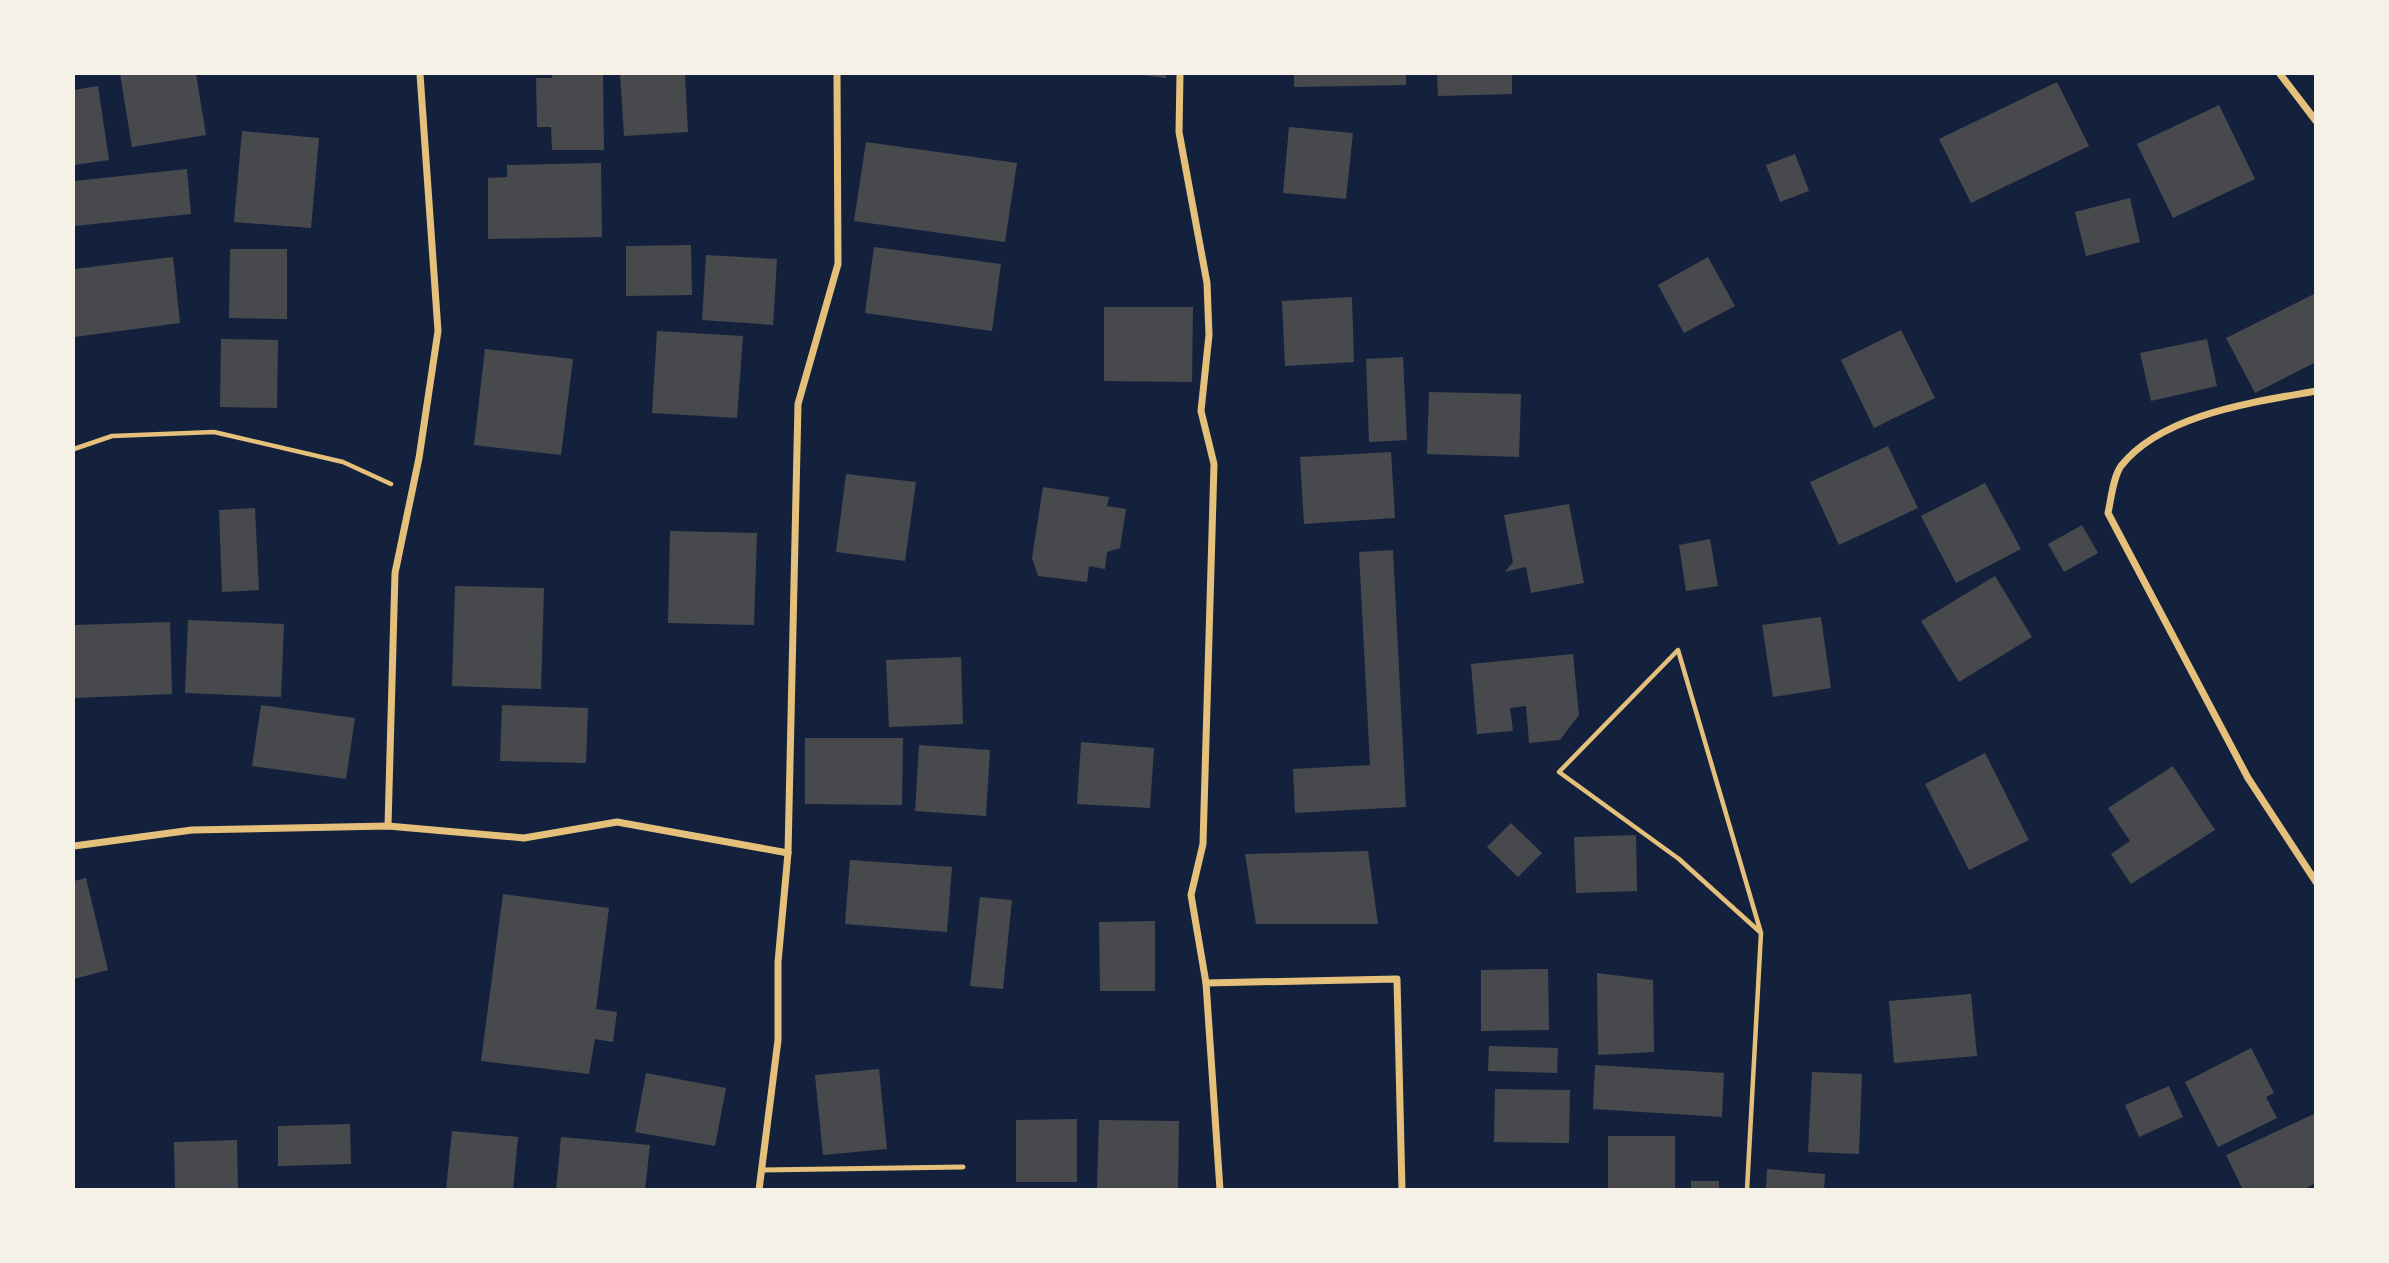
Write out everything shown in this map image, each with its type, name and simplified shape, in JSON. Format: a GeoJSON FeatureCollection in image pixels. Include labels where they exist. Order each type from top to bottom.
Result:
{"type":"FeatureCollection","features":[{"type":"Feature","properties":{"kind":"street"},"geometry":{"type":"LineString","coordinates":[[388,826],[395,573],[438,331],[421,74]]}},
{"type":"Feature","properties":{"kind":"street"},"geometry":{"type":"LineString","coordinates":[[759,1189],[778,1040],[778,962],[788,853],[797,404],[838,264],[837,74]]}},
{"type":"Feature","properties":{"kind":"street"},"geometry":{"type":"LineString","coordinates":[[1180,74],[1179,132],[1207,283],[1209,335],[1201,411],[1214,464],[1203,844],[1191,895],[1206,983],[1220,1189]]}},
{"type":"Feature","properties":{"kind":"street"},"geometry":{"type":"LineString","coordinates":[[2280,74],[2315,121]]}},
{"type":"Feature","properties":{"kind":"street"},"geometry":{"type":"LineString","coordinates":[[2315,391],[2219,409],[2159,435],[2120,467],[2108,513],[2248,778],[2315,882]]}},
{"type":"Feature","properties":{"kind":"street"},"geometry":{"type":"LineString","coordinates":[[74,846],[191,830],[388,826],[524,838],[617,822],[788,853]]}},
{"type":"Feature","properties":{"kind":"street"},"geometry":{"type":"LineString","coordinates":[[1206,983],[1397,979],[1402,1189]]}},
{"type":"Feature","properties":{"kind":"lane"},"geometry":{"type":"LineString","coordinates":[[761,1170],[963,1167]]}},
{"type":"Feature","properties":{"kind":"path"},"geometry":{"type":"LineString","coordinates":[[74,449],[112,436],[214,432],[343,461],[411,494]]}},
{"type":"Feature","properties":{"kind":"path"},"geometry":{"type":"LineString","coordinates":[[1748,1189],[1761,933],[1733,845],[1678,650],[1559,772],[1679,859],[1761,933]]}},
{"type":"Feature","properties":{"kind":"building"},"geometry":{"type":"Polygon","coordinates":[[[120,74],[196,74],[206,135],[132,147],[120,74]]]}},
{"type":"Feature","properties":{"kind":"building"},"geometry":{"type":"Polygon","coordinates":[[[552,74],[603,74],[604,150],[552,150],[551,127],[537,127],[536,78],[552,78],[552,74]]]}},
{"type":"Feature","properties":{"kind":"building"},"geometry":{"type":"Polygon","coordinates":[[[620,74],[685,74],[688,132],[624,136],[620,74]]]}},
{"type":"Feature","properties":{"kind":"building"},"geometry":{"type":"Polygon","coordinates":[[[1133,74],[1166,74],[1166,78],[1133,74]]]}},
{"type":"Feature","properties":{"kind":"building"},"geometry":{"type":"Polygon","coordinates":[[[1294,74],[1406,74],[1406,85],[1294,87],[1294,74]]]}},
{"type":"Feature","properties":{"kind":"building"},"geometry":{"type":"Polygon","coordinates":[[[1437,74],[1512,74],[1512,94],[1438,96],[1437,74]]]}},
{"type":"Feature","properties":{"kind":"building"},"geometry":{"type":"Polygon","coordinates":[[[2057,82],[2089,146],[1971,203],[1939,139],[2057,82]]]}},
{"type":"Feature","properties":{"kind":"building"},"geometry":{"type":"Polygon","coordinates":[[[98,86],[109,160],[74,165],[74,90],[98,86]]]}},
{"type":"Feature","properties":{"kind":"building"},"geometry":{"type":"Polygon","coordinates":[[[2219,105],[2255,179],[2173,218],[2137,144],[2219,105]]]}},
{"type":"Feature","properties":{"kind":"building"},"geometry":{"type":"Polygon","coordinates":[[[1289,127],[1353,133],[1346,199],[1283,193],[1289,127]]]}},
{"type":"Feature","properties":{"kind":"building"},"geometry":{"type":"Polygon","coordinates":[[[242,131],[319,138],[311,228],[234,222],[242,131]]]}},
{"type":"Feature","properties":{"kind":"building"},"geometry":{"type":"Polygon","coordinates":[[[866,142],[1017,163],[1005,242],[854,221],[866,142]]]}},
{"type":"Feature","properties":{"kind":"building"},"geometry":{"type":"Polygon","coordinates":[[[1795,154],[1809,191],[1780,202],[1766,165],[1795,154]]]}},
{"type":"Feature","properties":{"kind":"building"},"geometry":{"type":"Polygon","coordinates":[[[601,163],[602,237],[488,239],[488,178],[507,177],[507,165],[601,163]]]}},
{"type":"Feature","properties":{"kind":"building"},"geometry":{"type":"Polygon","coordinates":[[[187,169],[191,214],[74,226],[74,181],[187,169]]]}},
{"type":"Feature","properties":{"kind":"building"},"geometry":{"type":"Polygon","coordinates":[[[2130,198],[2140,242],[2086,256],[2075,212],[2130,198]]]}},
{"type":"Feature","properties":{"kind":"building"},"geometry":{"type":"Polygon","coordinates":[[[691,245],[692,295],[626,296],[626,246],[691,245]]]}},
{"type":"Feature","properties":{"kind":"building"},"geometry":{"type":"Polygon","coordinates":[[[874,247],[1001,264],[992,331],[865,313],[874,247]]]}},
{"type":"Feature","properties":{"kind":"building"},"geometry":{"type":"Polygon","coordinates":[[[230,249],[287,249],[287,319],[229,318],[230,249]]]}},
{"type":"Feature","properties":{"kind":"building"},"geometry":{"type":"Polygon","coordinates":[[[706,255],[777,259],[773,325],[702,320],[706,255]]]}},
{"type":"Feature","properties":{"kind":"building"},"geometry":{"type":"Polygon","coordinates":[[[173,257],[180,323],[74,337],[74,269],[173,257]]]}},
{"type":"Feature","properties":{"kind":"building"},"geometry":{"type":"Polygon","coordinates":[[[1708,257],[1735,306],[1684,333],[1658,285],[1708,257]]]}},
{"type":"Feature","properties":{"kind":"building"},"geometry":{"type":"Polygon","coordinates":[[[2316,293],[2316,362],[2255,393],[2226,338],[2316,293]]]}},
{"type":"Feature","properties":{"kind":"building"},"geometry":{"type":"Polygon","coordinates":[[[1352,297],[1354,362],[1285,366],[1282,301],[1352,297]]]}},
{"type":"Feature","properties":{"kind":"building"},"geometry":{"type":"Polygon","coordinates":[[[1104,307],[1193,307],[1192,382],[1104,381],[1104,307]]]}},
{"type":"Feature","properties":{"kind":"building"},"geometry":{"type":"Polygon","coordinates":[[[1901,330],[1935,398],[1874,428],[1841,360],[1901,330]]]}},
{"type":"Feature","properties":{"kind":"building"},"geometry":{"type":"Polygon","coordinates":[[[657,331],[743,336],[737,418],[652,413],[657,331]]]}},
{"type":"Feature","properties":{"kind":"building"},"geometry":{"type":"Polygon","coordinates":[[[221,339],[278,340],[277,408],[220,407],[221,339]]]}},
{"type":"Feature","properties":{"kind":"building"},"geometry":{"type":"Polygon","coordinates":[[[2207,339],[2217,386],[2151,401],[2140,353],[2207,339]]]}},
{"type":"Feature","properties":{"kind":"building"},"geometry":{"type":"Polygon","coordinates":[[[485,349],[573,359],[561,455],[474,445],[485,349]]]}},
{"type":"Feature","properties":{"kind":"building"},"geometry":{"type":"Polygon","coordinates":[[[1403,357],[1407,440],[1369,442],[1366,359],[1403,357]]]}},
{"type":"Feature","properties":{"kind":"building"},"geometry":{"type":"Polygon","coordinates":[[[1429,392],[1521,394],[1519,457],[1427,454],[1429,392]]]}},
{"type":"Feature","properties":{"kind":"building"},"geometry":{"type":"Polygon","coordinates":[[[1888,446],[1918,508],[1839,545],[1810,482],[1888,446]]]}},
{"type":"Feature","properties":{"kind":"building"},"geometry":{"type":"Polygon","coordinates":[[[1391,452],[1395,518],[1304,524],[1300,457],[1391,452]]]}},
{"type":"Feature","properties":{"kind":"building"},"geometry":{"type":"Polygon","coordinates":[[[846,474],[916,482],[905,561],[836,552],[846,474]]]}},
{"type":"Feature","properties":{"kind":"building"},"geometry":{"type":"Polygon","coordinates":[[[1985,483],[2021,549],[1956,583],[1921,516],[1985,483]]]}},
{"type":"Feature","properties":{"kind":"building"},"geometry":{"type":"Polygon","coordinates":[[[1043,487],[1109,497],[1107,506],[1126,509],[1120,548],[1107,552],[1105,569],[1089,566],[1087,582],[1038,576],[1032,558],[1043,487]]]}},
{"type":"Feature","properties":{"kind":"building"},"geometry":{"type":"Polygon","coordinates":[[[1569,504],[1584,583],[1531,593],[1526,567],[1505,572],[1513,562],[1504,515],[1569,504]]]}},
{"type":"Feature","properties":{"kind":"building"},"geometry":{"type":"Polygon","coordinates":[[[255,508],[259,590],[222,592],[219,510],[255,508]]]}},
{"type":"Feature","properties":{"kind":"building"},"geometry":{"type":"Polygon","coordinates":[[[2082,525],[2098,553],[2064,572],[2048,544],[2082,525]]]}},
{"type":"Feature","properties":{"kind":"building"},"geometry":{"type":"Polygon","coordinates":[[[670,531],[757,533],[754,625],[668,623],[670,531]]]}},
{"type":"Feature","properties":{"kind":"building"},"geometry":{"type":"Polygon","coordinates":[[[1710,539],[1718,586],[1686,591],[1679,545],[1710,539]]]}},
{"type":"Feature","properties":{"kind":"building"},"geometry":{"type":"Polygon","coordinates":[[[1393,550],[1406,807],[1295,813],[1293,769],[1370,765],[1359,552],[1393,550]]]}},
{"type":"Feature","properties":{"kind":"building"},"geometry":{"type":"Polygon","coordinates":[[[1995,576],[2032,637],[1959,682],[1921,621],[1995,576]]]}},
{"type":"Feature","properties":{"kind":"building"},"geometry":{"type":"Polygon","coordinates":[[[455,586],[544,588],[541,689],[452,686],[455,586]]]}},
{"type":"Feature","properties":{"kind":"building"},"geometry":{"type":"Polygon","coordinates":[[[1821,617],[1831,688],[1773,697],[1762,625],[1821,617]]]}},
{"type":"Feature","properties":{"kind":"building"},"geometry":{"type":"Polygon","coordinates":[[[188,620],[284,624],[281,697],[185,693],[188,620]]]}},
{"type":"Feature","properties":{"kind":"building"},"geometry":{"type":"Polygon","coordinates":[[[170,622],[172,694],[74,698],[74,625],[170,622]]]}},
{"type":"Feature","properties":{"kind":"building"},"geometry":{"type":"Polygon","coordinates":[[[1573,654],[1579,715],[1560,740],[1529,743],[1526,706],[1510,708],[1513,731],[1477,734],[1471,664],[1573,654]]]}},
{"type":"Feature","properties":{"kind":"building"},"geometry":{"type":"Polygon","coordinates":[[[961,657],[963,724],[889,727],[886,660],[961,657]]]}},
{"type":"Feature","properties":{"kind":"building"},"geometry":{"type":"Polygon","coordinates":[[[261,705],[355,718],[346,779],[252,766],[261,705]]]}},
{"type":"Feature","properties":{"kind":"building"},"geometry":{"type":"Polygon","coordinates":[[[502,705],[588,708],[586,763],[500,761],[502,705]]]}},
{"type":"Feature","properties":{"kind":"building"},"geometry":{"type":"Polygon","coordinates":[[[805,738],[903,738],[902,805],[805,804],[805,738]]]}},
{"type":"Feature","properties":{"kind":"building"},"geometry":{"type":"Polygon","coordinates":[[[1081,742],[1154,748],[1150,808],[1077,804],[1081,742]]]}},
{"type":"Feature","properties":{"kind":"building"},"geometry":{"type":"Polygon","coordinates":[[[919,745],[990,750],[986,816],[915,811],[919,745]]]}},
{"type":"Feature","properties":{"kind":"building"},"geometry":{"type":"Polygon","coordinates":[[[1985,753],[2029,840],[1969,870],[1925,784],[1985,753]]]}},
{"type":"Feature","properties":{"kind":"building"},"geometry":{"type":"Polygon","coordinates":[[[2173,766],[2215,830],[2131,884],[2111,854],[2130,841],[2108,808],[2173,766]]]}},
{"type":"Feature","properties":{"kind":"building"},"geometry":{"type":"Polygon","coordinates":[[[1511,823],[1542,853],[1518,877],[1487,847],[1511,823]]]}},
{"type":"Feature","properties":{"kind":"building"},"geometry":{"type":"Polygon","coordinates":[[[1636,835],[1637,891],[1576,893],[1574,837],[1636,835]]]}},
{"type":"Feature","properties":{"kind":"building"},"geometry":{"type":"Polygon","coordinates":[[[1368,851],[1378,924],[1256,924],[1245,854],[1368,851]]]}},
{"type":"Feature","properties":{"kind":"building"},"geometry":{"type":"Polygon","coordinates":[[[850,860],[952,867],[947,932],[845,924],[850,860]]]}},
{"type":"Feature","properties":{"kind":"building"},"geometry":{"type":"Polygon","coordinates":[[[86,878],[108,970],[74,979],[74,881],[86,878]]]}},
{"type":"Feature","properties":{"kind":"building"},"geometry":{"type":"Polygon","coordinates":[[[503,894],[609,908],[596,1009],[617,1012],[613,1042],[595,1039],[589,1074],[481,1061],[503,894]]]}},
{"type":"Feature","properties":{"kind":"building"},"geometry":{"type":"Polygon","coordinates":[[[980,897],[1012,900],[1003,989],[970,986],[980,897]]]}},
{"type":"Feature","properties":{"kind":"building"},"geometry":{"type":"Polygon","coordinates":[[[1155,921],[1155,991],[1100,991],[1099,922],[1155,921]]]}},
{"type":"Feature","properties":{"kind":"building"},"geometry":{"type":"Polygon","coordinates":[[[1548,969],[1549,1030],[1481,1031],[1481,970],[1548,969]]]}},
{"type":"Feature","properties":{"kind":"building"},"geometry":{"type":"Polygon","coordinates":[[[1597,973],[1653,980],[1654,1052],[1598,1055],[1597,973]]]}},
{"type":"Feature","properties":{"kind":"building"},"geometry":{"type":"Polygon","coordinates":[[[1971,994],[1977,1056],[1894,1063],[1889,1001],[1971,994]]]}},
{"type":"Feature","properties":{"kind":"building"},"geometry":{"type":"Polygon","coordinates":[[[1489,1046],[1558,1048],[1557,1073],[1488,1071],[1489,1046]]]}},
{"type":"Feature","properties":{"kind":"building"},"geometry":{"type":"Polygon","coordinates":[[[2251,1048],[2274,1093],[2266,1097],[2277,1118],[2218,1147],[2185,1082],[2251,1048]]]}},
{"type":"Feature","properties":{"kind":"building"},"geometry":{"type":"Polygon","coordinates":[[[1595,1065],[1724,1073],[1722,1117],[1593,1109],[1595,1065]]]}},
{"type":"Feature","properties":{"kind":"building"},"geometry":{"type":"Polygon","coordinates":[[[879,1069],[887,1149],[823,1155],[815,1075],[879,1069]]]}},
{"type":"Feature","properties":{"kind":"building"},"geometry":{"type":"Polygon","coordinates":[[[1812,1072],[1862,1074],[1859,1154],[1808,1152],[1812,1072]]]}},
{"type":"Feature","properties":{"kind":"building"},"geometry":{"type":"Polygon","coordinates":[[[646,1073],[726,1088],[715,1146],[635,1132],[646,1073]]]}},
{"type":"Feature","properties":{"kind":"building"},"geometry":{"type":"Polygon","coordinates":[[[2169,1086],[2183,1117],[2139,1137],[2125,1105],[2169,1086]]]}},
{"type":"Feature","properties":{"kind":"building"},"geometry":{"type":"Polygon","coordinates":[[[1495,1089],[1570,1090],[1569,1143],[1494,1142],[1495,1089]]]}},
{"type":"Feature","properties":{"kind":"building"},"geometry":{"type":"Polygon","coordinates":[[[2316,1113],[2316,1183],[2302,1190],[2243,1190],[2226,1155],[2316,1113]]]}},
{"type":"Feature","properties":{"kind":"building"},"geometry":{"type":"Polygon","coordinates":[[[1077,1119],[1077,1182],[1016,1182],[1016,1120],[1077,1119]]]}},
{"type":"Feature","properties":{"kind":"building"},"geometry":{"type":"Polygon","coordinates":[[[1099,1120],[1179,1121],[1178,1190],[1097,1190],[1099,1120]]]}},
{"type":"Feature","properties":{"kind":"building"},"geometry":{"type":"Polygon","coordinates":[[[350,1124],[351,1164],[278,1166],[278,1126],[350,1124]]]}},
{"type":"Feature","properties":{"kind":"building"},"geometry":{"type":"Polygon","coordinates":[[[452,1131],[518,1137],[513,1190],[446,1190],[452,1131]]]}},
{"type":"Feature","properties":{"kind":"building"},"geometry":{"type":"Polygon","coordinates":[[[1608,1136],[1675,1136],[1675,1190],[1608,1190],[1608,1136]]]}},
{"type":"Feature","properties":{"kind":"building"},"geometry":{"type":"Polygon","coordinates":[[[561,1137],[650,1145],[645,1190],[556,1190],[561,1137]]]}},
{"type":"Feature","properties":{"kind":"building"},"geometry":{"type":"Polygon","coordinates":[[[237,1140],[238,1190],[175,1190],[174,1142],[237,1140]]]}},
{"type":"Feature","properties":{"kind":"building"},"geometry":{"type":"Polygon","coordinates":[[[1767,1169],[1825,1174],[1824,1190],[1766,1190],[1767,1169]]]}},
{"type":"Feature","properties":{"kind":"building"},"geometry":{"type":"Polygon","coordinates":[[[1691,1181],[1719,1181],[1719,1190],[1691,1190],[1691,1181]]]}}]}
